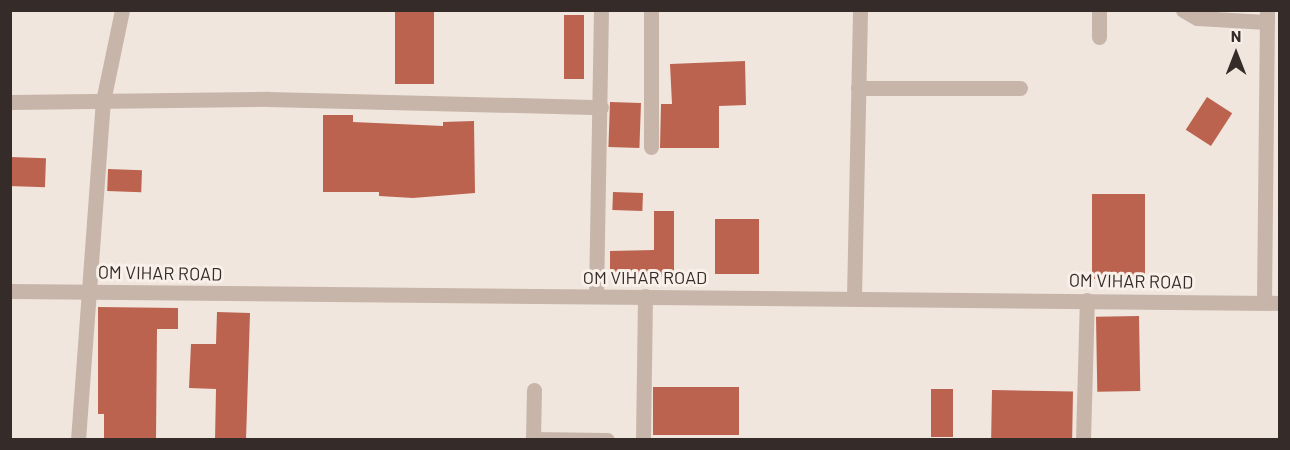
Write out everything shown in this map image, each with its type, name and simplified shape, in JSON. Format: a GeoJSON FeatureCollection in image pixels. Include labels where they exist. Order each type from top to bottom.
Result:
{"type":"FeatureCollection","features":[{"type":"Feature","properties":{"kind":"street"},"geometry":{"type":"LineString","coordinates":[[78,440],[86,291],[103,101],[122,10]]}},
{"type":"Feature","properties":{"kind":"street"},"geometry":{"type":"LineString","coordinates":[[596,296],[601,10]]}},
{"type":"Feature","properties":{"kind":"street"},"geometry":{"type":"LineString","coordinates":[[651,10],[651,147]]}},
{"type":"Feature","properties":{"kind":"street"},"geometry":{"type":"LineString","coordinates":[[854,298],[860,10]]}},
{"type":"Feature","properties":{"kind":"street"},"geometry":{"type":"LineString","coordinates":[[1099,10],[1099,37]]}},
{"type":"Feature","properties":{"kind":"street"},"geometry":{"type":"LineString","coordinates":[[1183,10],[1197,18],[1267,16],[1273,147],[1272,302]]}},
{"type":"Feature","properties":{"kind":"street"},"geometry":{"type":"LineString","coordinates":[[858,88],[1020,88]]}},
{"type":"Feature","properties":{"kind":"street"},"geometry":{"type":"LineString","coordinates":[[10,102],[268,99],[601,107]]}},
{"type":"Feature","properties":{"kind":"street","name":"OM VIHAR ROAD"},"geometry":{"type":"LineString","coordinates":[[10,291],[325,297],[645,296],[1272,302]]}},
{"type":"Feature","properties":{"kind":"street"},"geometry":{"type":"LineString","coordinates":[[643,440],[645,296]]}},
{"type":"Feature","properties":{"kind":"street"},"geometry":{"type":"LineString","coordinates":[[1083,440],[1087,300]]}},
{"type":"Feature","properties":{"kind":"street"},"geometry":{"type":"LineString","coordinates":[[534,390],[533,439],[607,440]]}},
{"type":"Feature","properties":{"kind":"building"},"geometry":{"type":"Polygon","coordinates":[[[395,10],[434,10],[434,84],[395,84],[395,10]]]}},
{"type":"Feature","properties":{"kind":"building"},"geometry":{"type":"Polygon","coordinates":[[[564,15],[584,15],[584,79],[564,79],[564,15]]]}},
{"type":"Feature","properties":{"kind":"building"},"geometry":{"type":"Polygon","coordinates":[[[745,61],[746,105],[719,106],[719,148],[660,148],[661,104],[672,104],[670,64],[745,61]]]}},
{"type":"Feature","properties":{"kind":"building"},"geometry":{"type":"Polygon","coordinates":[[[1207,97],[1232,113],[1211,146],[1186,130],[1207,97]]]}},
{"type":"Feature","properties":{"kind":"building"},"geometry":{"type":"Polygon","coordinates":[[[610,102],[641,103],[639,148],[608,147],[610,102]]]}},
{"type":"Feature","properties":{"kind":"building"},"geometry":{"type":"Polygon","coordinates":[[[323,115],[353,115],[353,122],[443,126],[443,122],[474,121],[475,193],[413,198],[379,196],[379,192],[323,192],[323,115]]]}},
{"type":"Feature","properties":{"kind":"building"},"geometry":{"type":"Polygon","coordinates":[[[10,157],[46,158],[45,187],[10,186],[10,157]]]}},
{"type":"Feature","properties":{"kind":"building"},"geometry":{"type":"Polygon","coordinates":[[[108,169],[142,170],[141,192],[107,191],[108,169]]]}},
{"type":"Feature","properties":{"kind":"building"},"geometry":{"type":"Polygon","coordinates":[[[613,192],[643,193],[642,211],[612,210],[613,192]]]}},
{"type":"Feature","properties":{"kind":"building"},"geometry":{"type":"Polygon","coordinates":[[[1092,194],[1145,194],[1145,279],[1092,279],[1092,194]]]}},
{"type":"Feature","properties":{"kind":"building"},"geometry":{"type":"Polygon","coordinates":[[[654,211],[674,211],[674,276],[610,279],[610,251],[654,250],[654,211]]]}},
{"type":"Feature","properties":{"kind":"building"},"geometry":{"type":"Polygon","coordinates":[[[715,219],[759,219],[759,274],[715,274],[715,219]]]}},
{"type":"Feature","properties":{"kind":"building"},"geometry":{"type":"Polygon","coordinates":[[[98,307],[178,308],[178,329],[157,329],[156,440],[104,440],[104,414],[98,414],[98,307]]]}},
{"type":"Feature","properties":{"kind":"building"},"geometry":{"type":"Polygon","coordinates":[[[217,312],[250,313],[246,440],[215,440],[216,389],[189,388],[191,344],[216,344],[217,312]]]}},
{"type":"Feature","properties":{"kind":"building"},"geometry":{"type":"Polygon","coordinates":[[[1139,316],[1140,391],[1097,392],[1096,317],[1139,316]]]}},
{"type":"Feature","properties":{"kind":"building"},"geometry":{"type":"Polygon","coordinates":[[[653,387],[739,387],[739,435],[653,435],[653,387]]]}},
{"type":"Feature","properties":{"kind":"building"},"geometry":{"type":"Polygon","coordinates":[[[931,389],[953,389],[953,437],[931,437],[931,389]]]}},
{"type":"Feature","properties":{"kind":"building"},"geometry":{"type":"Polygon","coordinates":[[[992,390],[1073,391],[1072,440],[991,440],[992,390]]]}}]}
